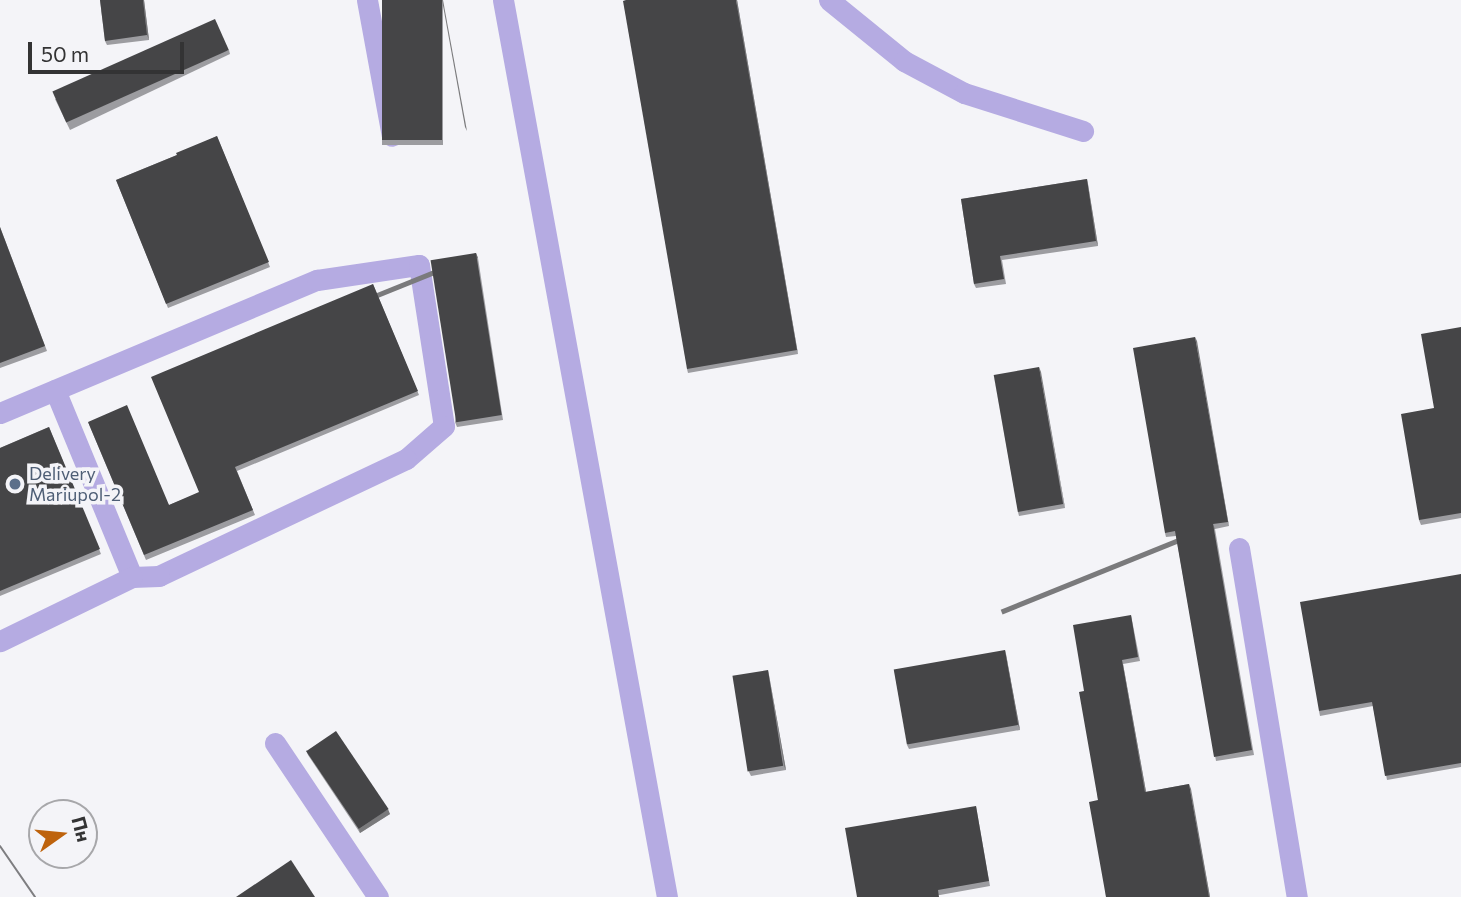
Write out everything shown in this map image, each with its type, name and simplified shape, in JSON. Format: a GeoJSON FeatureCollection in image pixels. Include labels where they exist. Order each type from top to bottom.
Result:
{"type":"FeatureCollection","features":[{"type":"Feature","properties":{"kind":"lane"},"geometry":{"type":"LineString","coordinates":[[367,0],[392,136]]}},
{"type":"Feature","properties":{"kind":"lane"},"geometry":{"type":"LineString","coordinates":[[503,0],[667,897]]}},
{"type":"Feature","properties":{"kind":"lane"},"geometry":{"type":"LineString","coordinates":[[829,0],[904,61],[964,93],[1083,131]]}},
{"type":"Feature","properties":{"kind":"lane"},"geometry":{"type":"LineString","coordinates":[[0,413],[317,280],[419,265],[444,426],[406,459],[159,576],[132,577],[0,641]]}},
{"type":"Feature","properties":{"kind":"lane"},"geometry":{"type":"LineString","coordinates":[[55,390],[132,577]]}},
{"type":"Feature","properties":{"kind":"lane"},"geometry":{"type":"LineString","coordinates":[[1238,548],[1297,897]]}},
{"type":"Feature","properties":{"kind":"lane"},"geometry":{"type":"LineString","coordinates":[[275,743],[378,897]]}},
{"type":"Feature","properties":{"kind":"building"},"geometry":{"type":"Polygon","coordinates":[[[100,0],[143,0],[147,35],[105,41],[100,0]]]}},
{"type":"Feature","properties":{"kind":"building"},"geometry":{"type":"Polygon","coordinates":[[[382,0],[442,0],[442,140],[382,140],[382,0]]]}},
{"type":"Feature","properties":{"kind":"building"},"geometry":{"type":"Polygon","coordinates":[[[736,0],[797,350],[687,369],[623,1],[736,0]]]}},
{"type":"Feature","properties":{"kind":"building"},"geometry":{"type":"Polygon","coordinates":[[[215,19],[229,50],[66,122],[52,91],[215,19]]]}},
{"type":"Feature","properties":{"kind":"building"},"geometry":{"type":"Polygon","coordinates":[[[217,136],[269,262],[166,304],[116,180],[217,136]]]}},
{"type":"Feature","properties":{"kind":"building"},"geometry":{"type":"Polygon","coordinates":[[[1087,179],[1096,241],[1000,256],[1004,279],[974,284],[961,199],[1087,179]]]}},
{"type":"Feature","properties":{"kind":"building"},"geometry":{"type":"Polygon","coordinates":[[[0,227],[45,346],[0,363],[0,227]]]}},
{"type":"Feature","properties":{"kind":"building"},"geometry":{"type":"Polygon","coordinates":[[[476,253],[502,415],[456,422],[431,260],[476,253]]]}},
{"type":"Feature","properties":{"kind":"building"},"geometry":{"type":"Polygon","coordinates":[[[373,284],[418,391],[235,467],[253,510],[144,555],[88,422],[127,405],[169,505],[199,492],[151,377],[373,284]]]}},
{"type":"Feature","properties":{"kind":"building"},"geometry":{"type":"Polygon","coordinates":[[[1461,327],[1461,513],[1419,520],[1401,414],[1434,408],[1421,334],[1461,327]]]}},
{"type":"Feature","properties":{"kind":"building"},"geometry":{"type":"Polygon","coordinates":[[[1195,337],[1228,522],[1213,524],[1252,750],[1214,757],[1175,531],[1165,533],[1133,348],[1195,337]]]}},
{"type":"Feature","properties":{"kind":"building"},"geometry":{"type":"Polygon","coordinates":[[[1039,367],[1063,504],[1018,512],[994,375],[1039,367]]]}},
{"type":"Feature","properties":{"kind":"building"},"geometry":{"type":"Polygon","coordinates":[[[49,427],[100,549],[0,591],[0,448],[49,427]]]}},
{"type":"Feature","properties":{"kind":"building"},"geometry":{"type":"Polygon","coordinates":[[[1461,574],[1461,763],[1385,776],[1372,702],[1319,711],[1300,602],[1461,574]]]}},
{"type":"Feature","properties":{"kind":"building"},"geometry":{"type":"Polygon","coordinates":[[[1131,615],[1138,657],[1122,660],[1145,792],[1189,784],[1209,897],[1106,897],[1089,802],[1098,800],[1079,692],[1084,691],[1073,625],[1131,615]]]}},
{"type":"Feature","properties":{"kind":"building"},"geometry":{"type":"Polygon","coordinates":[[[1005,650],[1018,725],[907,744],[894,670],[1005,650]]]}},
{"type":"Feature","properties":{"kind":"building"},"geometry":{"type":"Polygon","coordinates":[[[768,670],[783,766],[748,771],[732,676],[768,670]]]}},
{"type":"Feature","properties":{"kind":"building"},"geometry":{"type":"Polygon","coordinates":[[[336,731],[389,809],[359,829],[306,751],[336,731]]]}},
{"type":"Feature","properties":{"kind":"building"},"geometry":{"type":"Polygon","coordinates":[[[976,806],[989,881],[938,890],[939,897],[857,897],[845,828],[976,806]]]}},
{"type":"Feature","properties":{"kind":"building"},"geometry":{"type":"Polygon","coordinates":[[[291,860],[315,897],[236,897],[291,860]]]}},
{"type":"Feature","properties":{"kind":"tram line"},"geometry":{"type":"LineString","coordinates":[[0,846],[35,897]]}},
{"type":"Feature","properties":{"kind":"place","name":"Delivery Mariupol-2"},"geometry":{"type":"Point","coordinates":[15,484]}}]}
